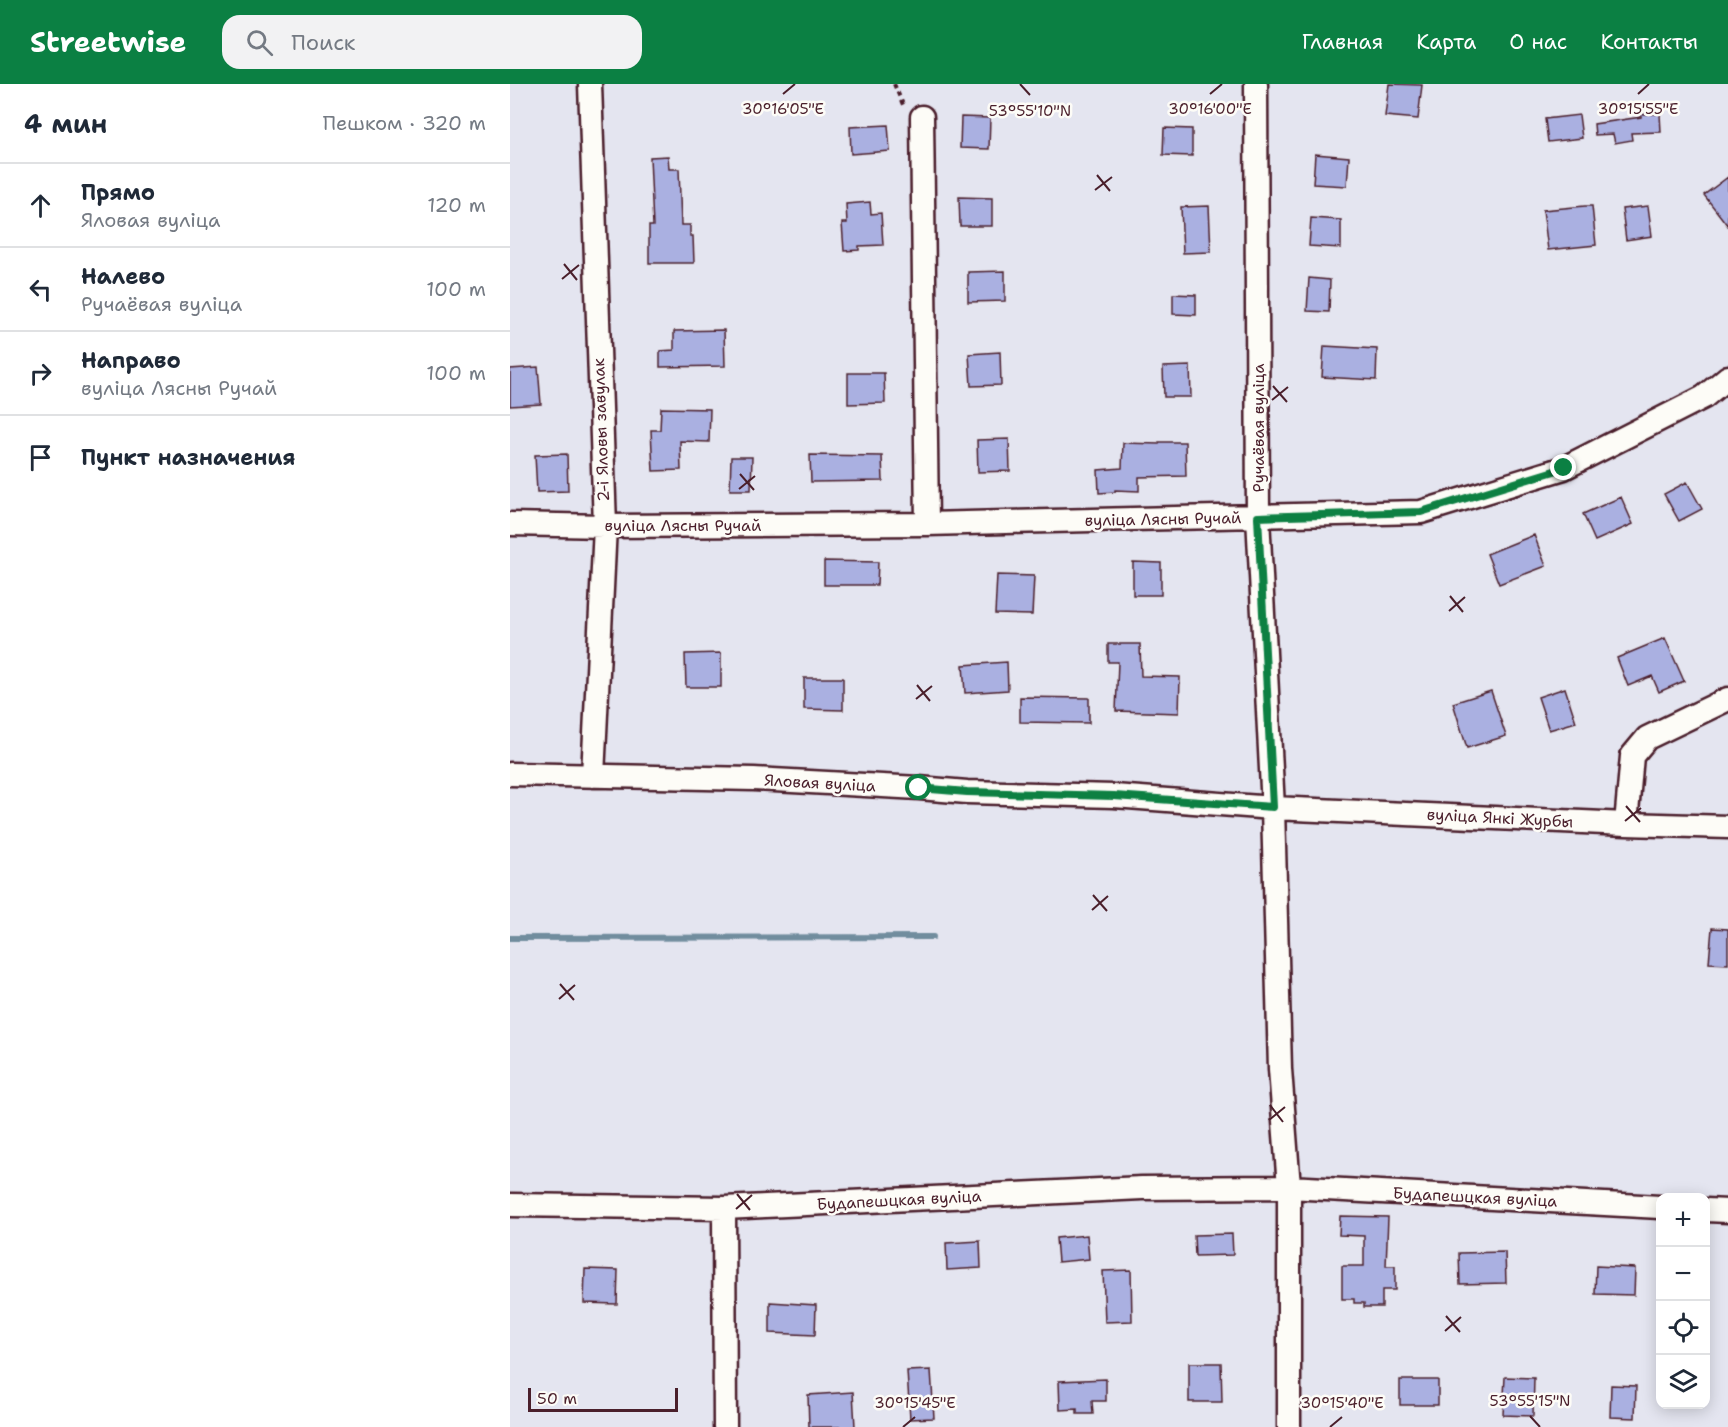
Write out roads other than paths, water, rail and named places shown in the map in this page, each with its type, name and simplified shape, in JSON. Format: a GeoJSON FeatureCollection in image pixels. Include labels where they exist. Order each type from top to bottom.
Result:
{"type":"FeatureCollection","features":[{"type":"Feature","properties":{"kind":"street","name":"2-і Яловы завулак"},"geometry":{"type":"LineString","coordinates":[[590,84],[604,526],[593,776]]}},
{"type":"Feature","properties":{"kind":"street","name":"Ручаёвая вуліца"},"geometry":{"type":"LineString","coordinates":[[1256,84],[1258,517],[1273,807],[1280,1069],[1288,1187]]}},
{"type":"Feature","properties":{"kind":"street"},"geometry":{"type":"LineString","coordinates":[[922,117],[927,524]]}},
{"type":"Feature","properties":{"kind":"street","name":"вуліца Лясны Ручай"},"geometry":{"type":"LineString","coordinates":[[510,524],[604,526],[927,524],[1421,512],[1564,468],[1704,398],[1728,377]]}},
{"type":"Feature","properties":{"kind":"street"},"geometry":{"type":"LineString","coordinates":[[1626,824],[1632,756],[1647,738],[1728,699]]}},
{"type":"Feature","properties":{"kind":"street","name":"Яловая вуліца"},"geometry":{"type":"LineString","coordinates":[[510,774],[754,779],[967,792],[1114,796],[1273,807]]}},
{"type":"Feature","properties":{"kind":"street","name":"вуліца Янкі Журбы"},"geometry":{"type":"LineString","coordinates":[[1273,807],[1728,827]]}},
{"type":"Feature","properties":{"kind":"street"},"geometry":{"type":"LineString","coordinates":[[1288,1187],[1289,1427]]}},
{"type":"Feature","properties":{"kind":"street","name":"Будапешцкая вуліца"},"geometry":{"type":"LineString","coordinates":[[510,1204],[724,1208],[1142,1188],[1288,1187],[1656,1207]]}},
{"type":"Feature","properties":{"kind":"street"},"geometry":{"type":"LineString","coordinates":[[724,1208],[725,1427]]}},
{"type":"Feature","properties":{"kind":"street"},"geometry":{"type":"LineString","coordinates":[[1710,1209],[1728,1211]]}},
{"type":"Feature","properties":{"kind":"waterway"},"geometry":{"type":"LineString","coordinates":[[510,938],[933,937]]}}]}
